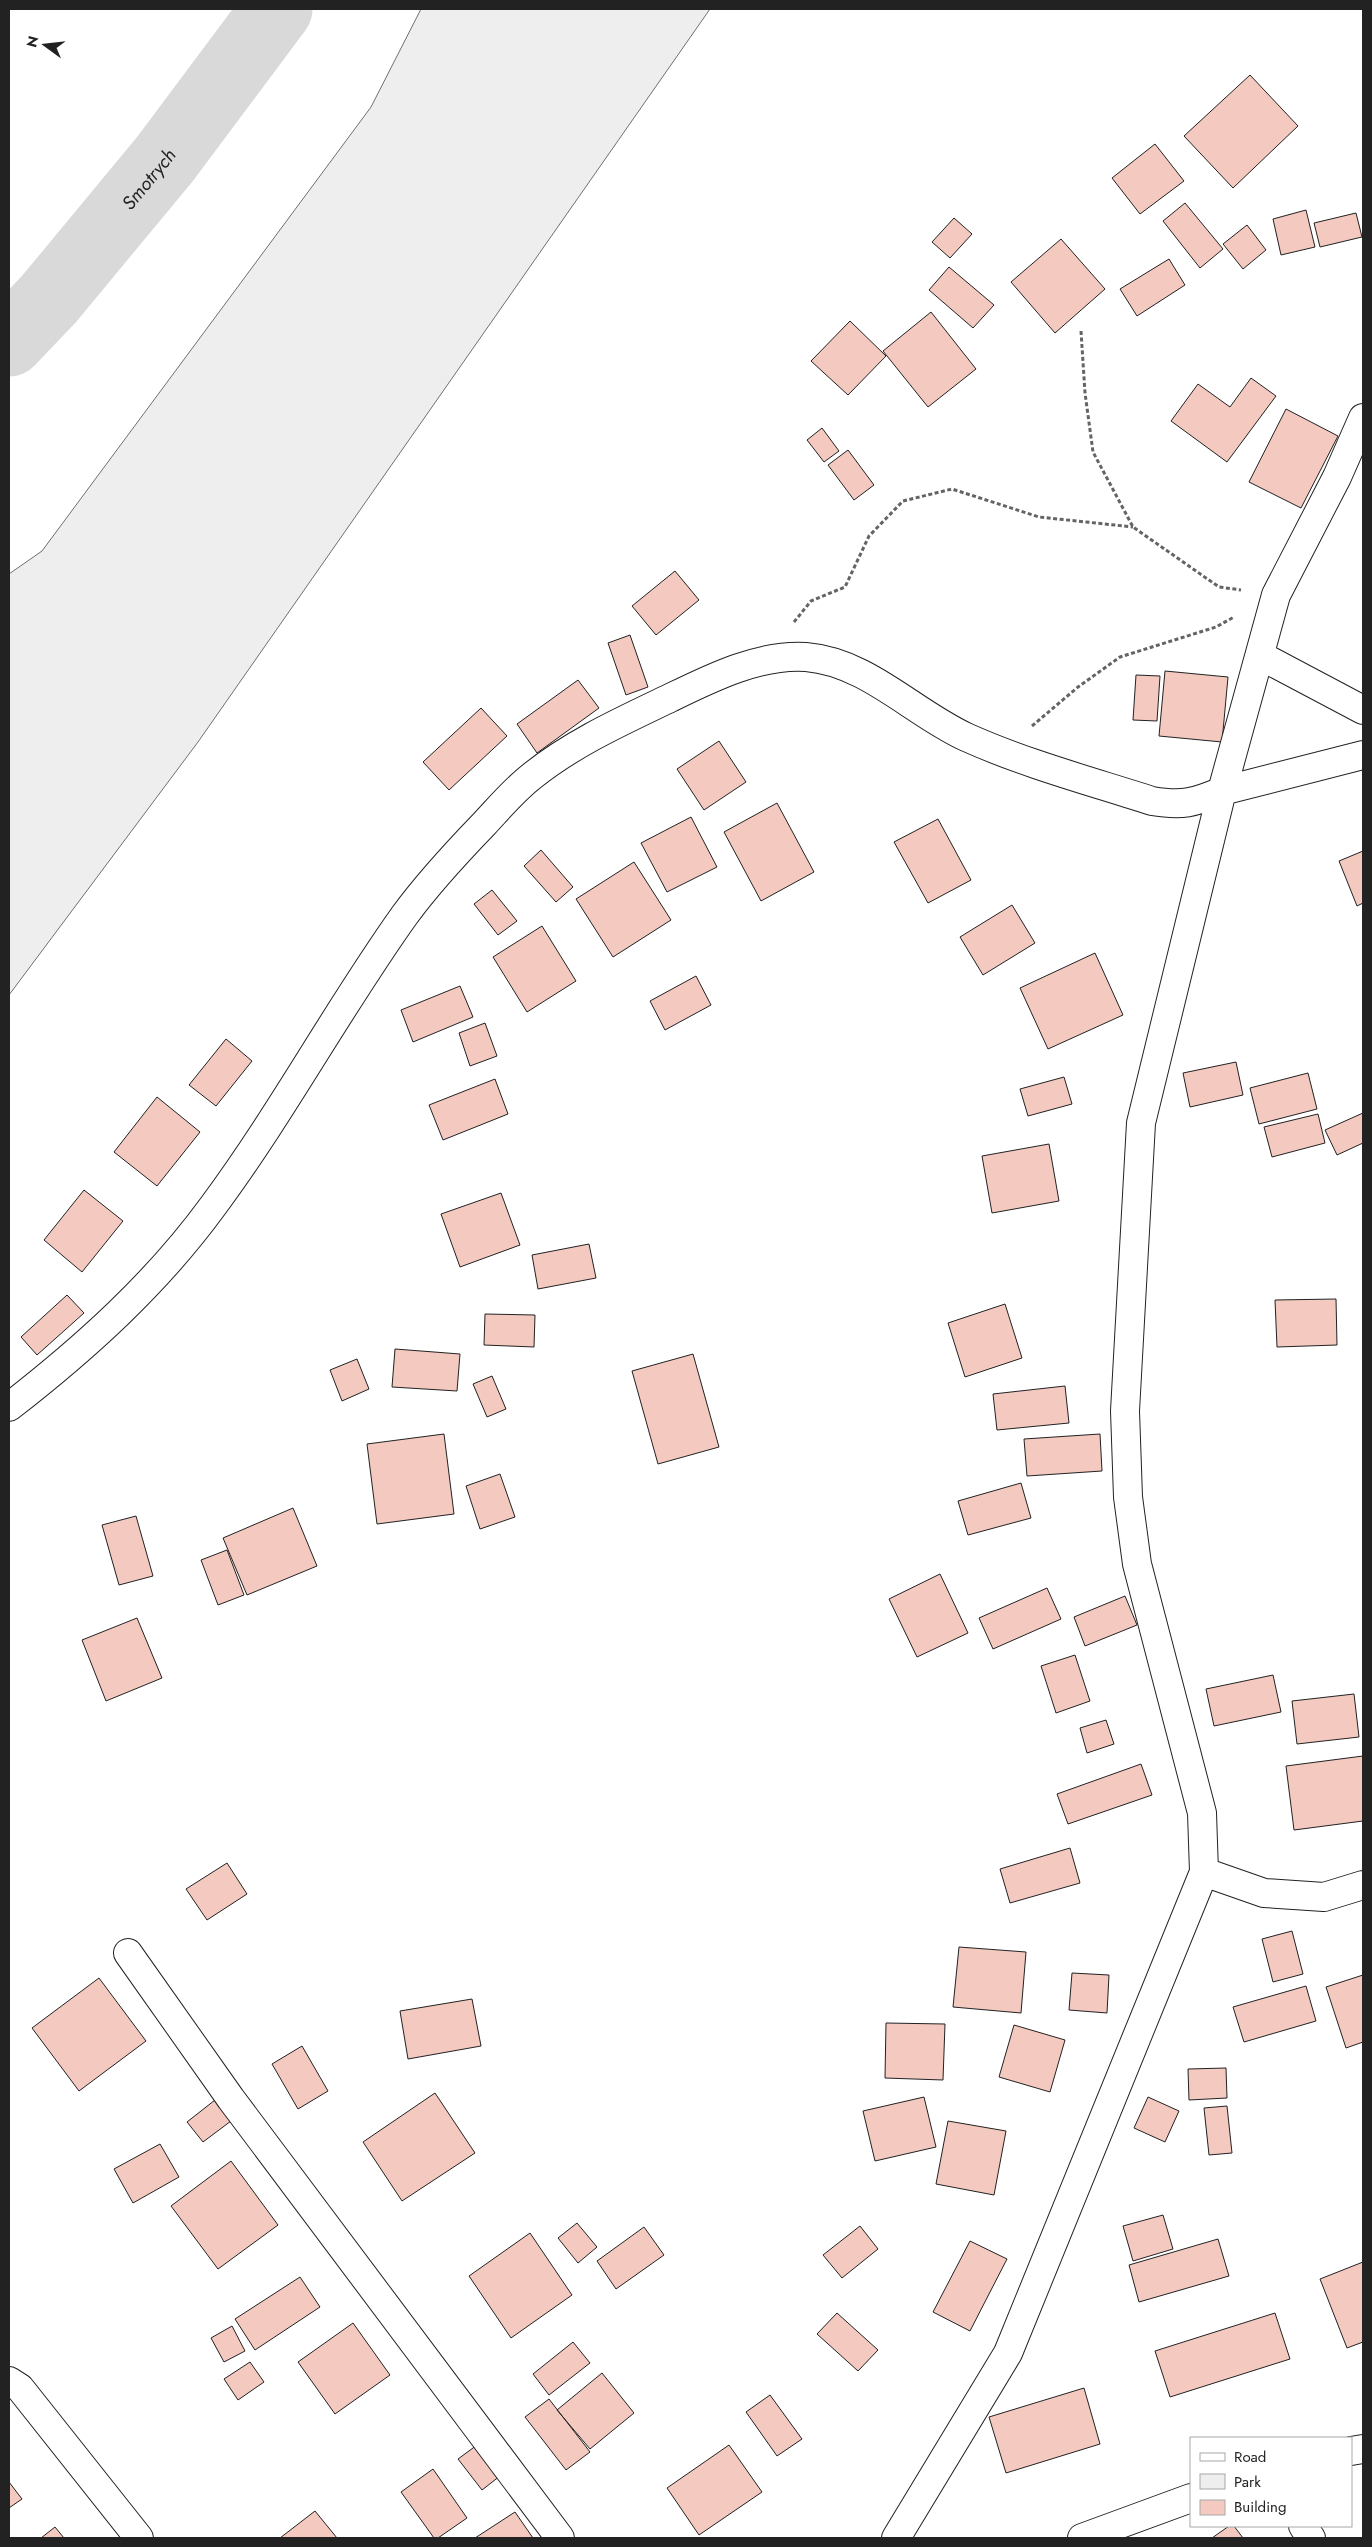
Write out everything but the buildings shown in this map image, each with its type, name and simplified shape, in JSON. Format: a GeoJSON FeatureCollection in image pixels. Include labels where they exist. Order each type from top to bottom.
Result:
{"type":"FeatureCollection","features":[{"type":"Feature","properties":{"kind":"street"},"geometry":{"type":"LineString","coordinates":[[896,2538],[1008,2353],[1204,1872],[1202,1813],[1137,1564],[1128,1497],[1125,1411],[1141,1123],[1222,791],[1261,656],[1276,595],[1338,477],[1363,418]]}},
{"type":"Feature","properties":{"kind":"street"},"geometry":{"type":"LineString","coordinates":[[1261,656],[1363,710]]}},
{"type":"Feature","properties":{"kind":"street"},"geometry":{"type":"LineString","coordinates":[[9,1407],[80,1349],[161,1272],[212,1207],[265,1131],[317,1048],[406,914],[451,858],[530,777],[577,744],[613,724],[735,670],[781,657],[831,660],[870,678],[928,717],[1004,752],[1152,801],[1174,805],[1194,803],[1222,791],[1363,755]]}},
{"type":"Feature","properties":{"kind":"street"},"geometry":{"type":"LineString","coordinates":[[1204,1872],[1264,1893],[1324,1897],[1363,1885]]}},
{"type":"Feature","properties":{"kind":"street"},"geometry":{"type":"LineString","coordinates":[[128,1953],[237,2107],[560,2538]]}},
{"type":"Feature","properties":{"kind":"street"},"geometry":{"type":"LineString","coordinates":[[9,2381],[20,2388],[139,2538]]}},
{"type":"Feature","properties":{"kind":"street"},"geometry":{"type":"LineString","coordinates":[[1082,2538],[1190,2498]]}},
{"type":"Feature","properties":{"kind":"street"},"geometry":{"type":"LineString","coordinates":[[1304,2527],[1311,2538]]}},
{"type":"Feature","properties":{"kind":"path"},"geometry":{"type":"LineString","coordinates":[[1081,332],[1085,393],[1094,452],[1133,526],[1219,587],[1276,595]]}},
{"type":"Feature","properties":{"kind":"path"},"geometry":{"type":"LineString","coordinates":[[760,662],[811,602],[845,586],[869,536],[904,501],[952,489],[1039,516],[1133,526]]}},
{"type":"Feature","properties":{"kind":"path"},"geometry":{"type":"LineString","coordinates":[[1004,752],[1078,687],[1120,657],[1216,627],[1276,595]]}},
{"type":"Feature","properties":{"kind":"green space"},"geometry":{"type":"Polygon","coordinates":[[[421,9],[710,9],[198,742],[9,995],[9,574],[42,551],[371,107],[421,9]]]}},
{"type":"Feature","properties":{"kind":"waterway","name":"Smotrych"},"geometry":{"type":"LineString","coordinates":[[9,341],[49,299],[165,159],[277,9]]}}]}
